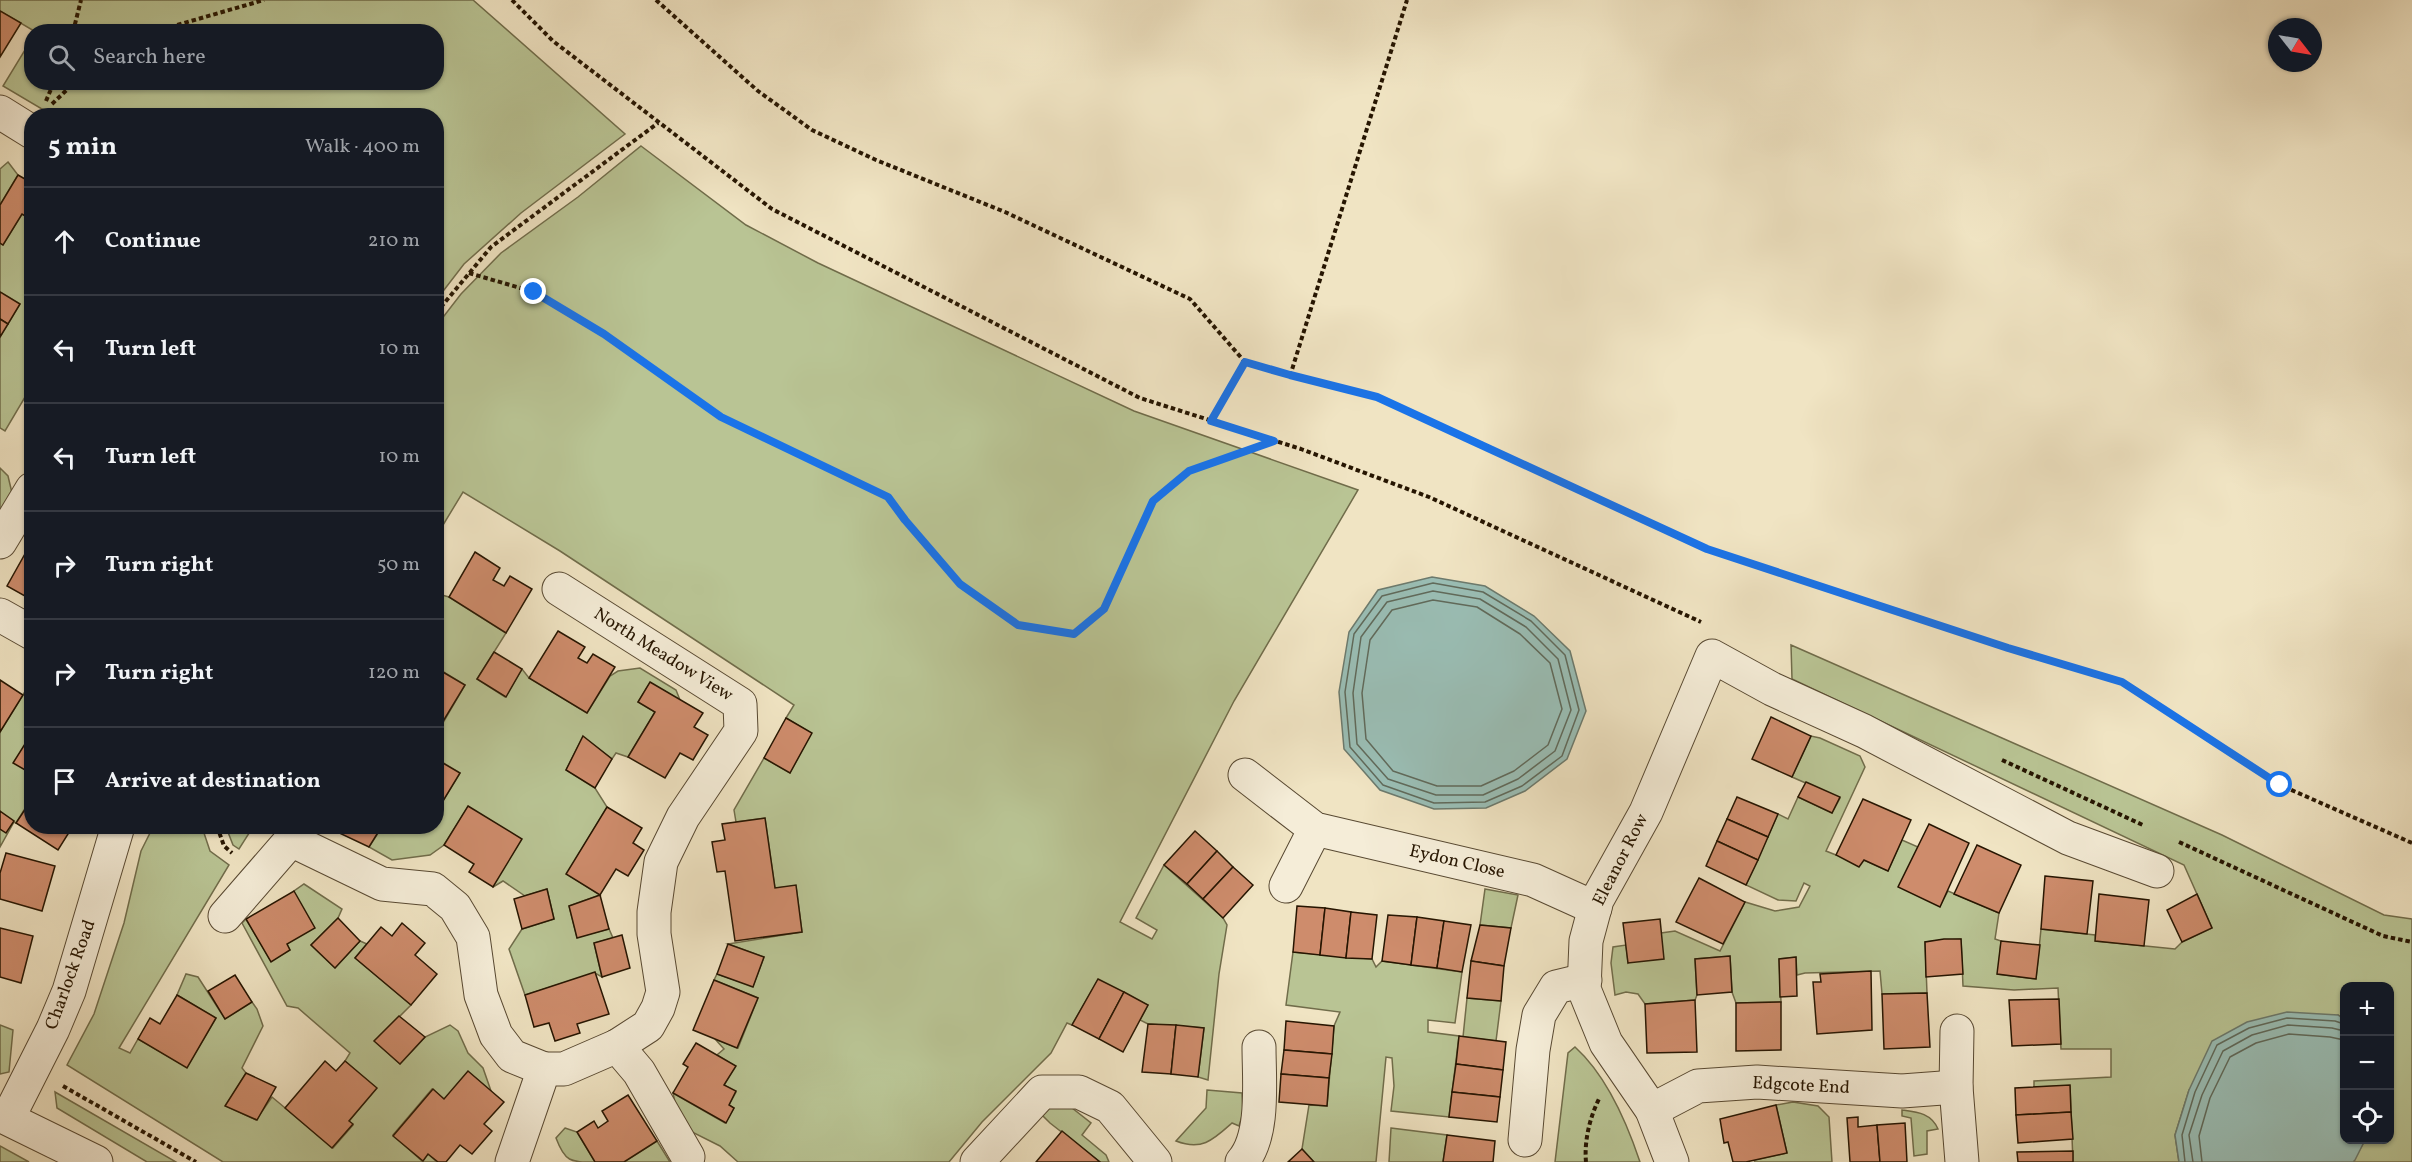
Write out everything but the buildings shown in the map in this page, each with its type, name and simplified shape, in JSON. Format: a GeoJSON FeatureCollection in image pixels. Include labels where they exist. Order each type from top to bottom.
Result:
{"type":"FeatureCollection","features":[{"type":"Feature","properties":{"kind":"street"},"geometry":{"type":"LineString","coordinates":[[1,115],[24,117]]}},
{"type":"Feature","properties":{"kind":"street"},"geometry":{"type":"LineString","coordinates":[[0,542],[24,502]]}},
{"type":"Feature","properties":{"kind":"street","name":"North Meadow View"},"geometry":{"type":"LineString","coordinates":[[295,834],[382,884],[434,889],[455,907],[472,937],[481,994],[496,1035],[512,1056],[544,1069],[564,1070],[617,1046],[648,1026],[658,1008],[663,992],[654,934],[654,912],[661,862],[683,817],[741,731],[740,704],[559,589]]}},
{"type":"Feature","properties":{"kind":"street"},"geometry":{"type":"LineString","coordinates":[[0,615],[24,628]]}},
{"type":"Feature","properties":{"kind":"street"},"geometry":{"type":"LineString","coordinates":[[1711,641],[1772,689],[1864,731],[2068,838],[2157,872]]}},
{"type":"Feature","properties":{"kind":"street","name":"Eleanor Row"},"geometry":{"type":"LineString","coordinates":[[1671,1162],[1652,1110],[1606,1043],[1584,989],[1586,941],[1598,900],[1646,812],[1711,641]]}},
{"type":"Feature","properties":{"kind":"street","name":"Eydon Close"},"geometry":{"type":"LineString","coordinates":[[1245,775],[1315,829],[1533,880],[1595,908]]}},
{"type":"Feature","properties":{"kind":"street"},"geometry":{"type":"LineString","coordinates":[[1286,886],[1315,829]]}},
{"type":"Feature","properties":{"kind":"street","name":"Charlock Road"},"geometry":{"type":"LineString","coordinates":[[4,1117],[53,1029],[69,991],[116,834]]}},
{"type":"Feature","properties":{"kind":"street","name":"North Meadow View"},"geometry":{"type":"LineString","coordinates":[[225,916],[292,834]]}},
{"type":"Feature","properties":{"kind":"street"},"geometry":{"type":"LineString","coordinates":[[1525,1140],[1533,1050],[1539,1015],[1556,987],[1585,980]]}},
{"type":"Feature","properties":{"kind":"street"},"geometry":{"type":"LineString","coordinates":[[1957,1031],[1956,1087],[1962,1162]]}},
{"type":"Feature","properties":{"kind":"street"},"geometry":{"type":"LineString","coordinates":[[617,1046],[639,1072],[688,1157]]}},
{"type":"Feature","properties":{"kind":"street"},"geometry":{"type":"LineString","coordinates":[[1242,1162],[1251,1152],[1259,1106],[1258,1047]]}},
{"type":"Feature","properties":{"kind":"street"},"geometry":{"type":"LineString","coordinates":[[512,1162],[544,1069]]}},
{"type":"Feature","properties":{"kind":"street","name":"Edgcote End"},"geometry":{"type":"LineString","coordinates":[[1652,1110],[1698,1086],[1757,1082],[1902,1091],[1956,1087]]}},
{"type":"Feature","properties":{"kind":"street"},"geometry":{"type":"LineString","coordinates":[[977,1162],[1042,1092],[1079,1092],[1110,1107],[1155,1162]]}},
{"type":"Feature","properties":{"kind":"street"},"geometry":{"type":"LineString","coordinates":[[4,1117],[94,1162]]}},
{"type":"Feature","properties":{"kind":"path"},"geometry":{"type":"LineString","coordinates":[[75,24],[81,0]]}},
{"type":"Feature","properties":{"kind":"path"},"geometry":{"type":"LineString","coordinates":[[180,24],[264,0]]}},
{"type":"Feature","properties":{"kind":"path"},"geometry":{"type":"LineString","coordinates":[[512,0],[553,41],[772,209],[1140,398],[1274,441],[1429,497],[1711,641]]}},
{"type":"Feature","properties":{"kind":"path"},"geometry":{"type":"LineString","coordinates":[[656,0],[758,92],[812,130],[876,160],[1005,212],[1190,299],[1245,362],[1377,397],[1707,549],[2008,648],[2122,682],[2280,785],[2412,843]]}},
{"type":"Feature","properties":{"kind":"path"},"geometry":{"type":"LineString","coordinates":[[1290,375],[1407,0]]}},
{"type":"Feature","properties":{"kind":"path"},"geometry":{"type":"LineString","coordinates":[[50,108],[67,90]]}},
{"type":"Feature","properties":{"kind":"path"},"geometry":{"type":"LineString","coordinates":[[444,304],[491,247],[658,123]]}},
{"type":"Feature","properties":{"kind":"path"},"geometry":{"type":"LineString","coordinates":[[470,273],[534,292],[604,334],[721,417],[888,497],[960,584],[1018,625],[1074,634],[1104,609],[1153,501],[1189,471],[1274,441]]}},
{"type":"Feature","properties":{"kind":"path"},"geometry":{"type":"LineString","coordinates":[[1211,421],[1245,362]]}},
{"type":"Feature","properties":{"kind":"path"},"geometry":{"type":"LineString","coordinates":[[1992,756],[2154,830]]}},
{"type":"Feature","properties":{"kind":"path"},"geometry":{"type":"LineString","coordinates":[[220,834],[224,846],[233,854]]}},
{"type":"Feature","properties":{"kind":"path"},"geometry":{"type":"LineString","coordinates":[[2176,840],[2383,936],[2412,942]]}},
{"type":"Feature","properties":{"kind":"path"},"geometry":{"type":"LineString","coordinates":[[54,1081],[196,1162]]}},
{"type":"Feature","properties":{"kind":"path"},"geometry":{"type":"LineString","coordinates":[[1586,1162],[1585,1149],[1595,1107],[1600,1096],[1608,1093]]}},
{"type":"Feature","properties":{"kind":"green space"},"geometry":{"type":"Polygon","coordinates":[[[0,0],[473,0],[625,134],[521,213],[464,264],[444,290],[444,108],[40,108],[3,86],[24,52],[24,90],[444,90],[444,24],[24,25],[0,11],[0,0]]]}},
{"type":"Feature","properties":{"kind":"green space"},"geometry":{"type":"Polygon","coordinates":[[[641,146],[746,225],[818,263],[1134,411],[1358,490],[1234,701],[1120,922],[1152,939],[1157,930],[1136,918],[1164,865],[1223,918],[1227,925],[1219,974],[1208,1080],[1198,1077],[1204,1028],[1148,1024],[1140,1020],[1148,1005],[1098,980],[1072,1025],[1067,1023],[1051,1053],[982,1122],[949,1162],[738,1162],[720,1146],[692,1132],[676,1107],[673,1093],[725,1123],[734,1108],[729,1105],[736,1092],[724,1085],[735,1066],[717,1055],[724,1049],[715,1039],[738,1048],[758,998],[714,980],[717,974],[753,986],[764,957],[728,944],[802,932],[796,886],[775,888],[765,818],[736,822],[734,810],[764,758],[790,773],[811,733],[786,718],[794,705],[560,551],[463,492],[444,523],[444,316],[461,294],[501,253],[578,197],[641,146]]]}},
{"type":"Feature","properties":{"kind":"green space"},"geometry":{"type":"Polygon","coordinates":[[[8,162],[18,175],[0,205],[0,169],[8,162]]]}},
{"type":"Feature","properties":{"kind":"green space"},"geometry":{"type":"Polygon","coordinates":[[[22,214],[24,215],[24,399],[5,431],[0,428],[0,337],[20,304],[0,292],[0,243],[3,245],[22,214]]]}},
{"type":"Feature","properties":{"kind":"green space"},"geometry":{"type":"Polygon","coordinates":[[[0,468],[8,476],[12,493],[0,513],[0,468]]]}},
{"type":"Feature","properties":{"kind":"green space"},"geometry":{"type":"Polygon","coordinates":[[[444,596],[506,633],[477,679],[505,697],[522,669],[529,678],[587,713],[610,676],[618,671],[640,668],[676,690],[680,700],[650,683],[638,702],[655,712],[628,757],[616,753],[612,759],[583,737],[566,770],[595,788],[607,807],[567,874],[600,895],[569,906],[577,937],[609,929],[613,938],[594,943],[602,977],[595,973],[525,995],[509,949],[522,929],[554,919],[547,889],[525,896],[503,881],[493,887],[468,807],[444,845],[430,855],[392,860],[369,847],[377,834],[444,834],[444,799],[460,773],[444,763],[444,721],[465,685],[444,672],[444,596]]]}},
{"type":"Feature","properties":{"kind":"green space"},"geometry":{"type":"Polygon","coordinates":[[[1791,645],[2222,835],[2384,915],[2412,919],[2412,1162],[2353,1162],[2363,1144],[2394,1144],[2394,982],[2340,982],[2340,1016],[2338,1015],[2189,1090],[2175,1135],[2179,1162],[2073,1162],[2070,1086],[2034,1087],[2034,1081],[2111,1077],[2111,1049],[2061,1049],[2058,988],[2014,990],[1963,986],[1961,939],[1925,942],[1927,993],[1882,994],[1880,971],[1797,975],[1796,957],[1779,959],[1781,1002],[1736,1003],[1732,992],[1730,956],[1695,959],[1697,995],[1695,1000],[1645,1004],[1638,994],[1626,992],[1615,995],[1611,963],[1613,947],[1626,945],[1628,963],[1661,933],[1675,931],[1720,951],[1745,902],[1775,911],[1799,907],[1810,886],[1804,883],[1796,901],[1778,900],[1746,885],[1778,814],[1788,819],[1798,797],[1832,813],[1840,798],[1792,777],[1811,736],[1860,756],[1865,767],[1826,851],[1864,860],[1888,871],[1902,840],[1918,847],[1940,906],[1948,891],[1999,913],[1995,939],[2001,941],[1998,974],[2036,979],[2041,929],[2095,935],[2096,941],[2175,949],[2182,942],[2212,928],[2184,865],[1792,679],[1791,645]]]}},
{"type":"Feature","properties":{"kind":"green space"},"geometry":{"type":"Polygon","coordinates":[[[24,693],[24,810],[16,823],[14,822],[0,847],[0,732],[24,693]]]}},
{"type":"Feature","properties":{"kind":"green space"},"geometry":{"type":"Polygon","coordinates":[[[150,834],[204,834],[210,851],[229,865],[119,1048],[130,1053],[138,1039],[187,1067],[216,1018],[177,995],[186,974],[198,977],[225,1019],[252,1002],[263,1026],[242,1068],[246,1073],[226,1106],[256,1120],[272,1097],[333,1148],[353,1125],[349,1121],[376,1088],[345,1061],[350,1053],[298,1008],[287,1006],[242,923],[246,919],[271,961],[290,950],[287,944],[294,891],[304,884],[342,909],[338,918],[311,945],[335,968],[360,941],[367,944],[355,958],[411,1005],[375,1041],[400,1064],[425,1037],[450,1025],[458,1031],[468,1053],[483,1068],[491,1091],[444,1099],[432,1089],[393,1135],[422,1161],[428,1154],[437,1162],[223,1162],[67,1065],[94,1014],[124,923],[141,851],[150,834]]]}},
{"type":"Feature","properties":{"kind":"green space"},"geometry":{"type":"Polygon","coordinates":[[[229,834],[249,834],[239,849],[233,845],[229,834]]]}},
{"type":"Feature","properties":{"kind":"green space"},"geometry":{"type":"Polygon","coordinates":[[[1485,889],[1518,895],[1511,928],[1480,925],[1485,889]]]}},
{"type":"Feature","properties":{"kind":"green space"},"geometry":{"type":"Polygon","coordinates":[[[1293,952],[1372,959],[1376,967],[1382,961],[1462,972],[1455,1023],[1428,1020],[1428,1032],[1459,1036],[1449,1117],[1391,1111],[1394,1086],[1392,1058],[1386,1057],[1376,1162],[1314,1162],[1302,1149],[1309,1105],[1327,1106],[1334,1026],[1340,1012],[1286,1005],[1293,952]]]}},
{"type":"Feature","properties":{"kind":"green space"},"geometry":{"type":"Polygon","coordinates":[[[1467,998],[1501,1001],[1496,1041],[1463,1037],[1467,998]]]}},
{"type":"Feature","properties":{"kind":"green space"},"geometry":{"type":"Polygon","coordinates":[[[0,1025],[13,1030],[9,1072],[0,1074],[0,1025]]]}},
{"type":"Feature","properties":{"kind":"green space"},"geometry":{"type":"Polygon","coordinates":[[[1575,1047],[1597,1072],[1615,1101],[1640,1162],[1555,1162],[1568,1053],[1575,1047]]]}},
{"type":"Feature","properties":{"kind":"green space"},"geometry":{"type":"Polygon","coordinates":[[[1207,1090],[1242,1093],[1243,1113],[1239,1126],[1232,1123],[1213,1139],[1200,1144],[1185,1144],[1176,1141],[1206,1108],[1207,1090]]]}},
{"type":"Feature","properties":{"kind":"green space"},"geometry":{"type":"Polygon","coordinates":[[[55,1092],[176,1162],[147,1162],[57,1108],[55,1092]]]}},
{"type":"Feature","properties":{"kind":"green space"},"geometry":{"type":"Polygon","coordinates":[[[1793,1102],[1818,1106],[1829,1117],[1832,1162],[1755,1162],[1754,1160],[1787,1153],[1776,1105],[1793,1102]]]}},
{"type":"Feature","properties":{"kind":"green space"},"geometry":{"type":"Polygon","coordinates":[[[1046,1108],[1072,1108],[1091,1123],[1082,1135],[1106,1155],[1109,1162],[1100,1162],[1050,1123],[1043,1116],[1046,1108]]]}},
{"type":"Feature","properties":{"kind":"green space"},"geometry":{"type":"Polygon","coordinates":[[[1902,1110],[1927,1116],[1938,1129],[1927,1131],[1927,1154],[1914,1156],[1911,1118],[1902,1116],[1902,1110]]]}},
{"type":"Feature","properties":{"kind":"green space"},"geometry":{"type":"Polygon","coordinates":[[[565,1128],[577,1132],[595,1162],[574,1161],[562,1152],[556,1138],[565,1128]]]}},
{"type":"Feature","properties":{"kind":"green space"},"geometry":{"type":"Polygon","coordinates":[[[1391,1128],[1447,1135],[1443,1162],[1389,1162],[1391,1128]]]}},
{"type":"Feature","properties":{"kind":"green space"},"geometry":{"type":"Polygon","coordinates":[[[657,1141],[670,1162],[624,1162],[657,1141]]]}},
{"type":"Feature","properties":{"kind":"green space"},"geometry":{"type":"Polygon","coordinates":[[[0,1146],[29,1162],[0,1162],[0,1146]]]}},
{"type":"Feature","properties":{"kind":"water"},"geometry":{"type":"Polygon","coordinates":[[[1432,577],[1485,586],[1534,616],[1570,651],[1586,711],[1567,759],[1525,791],[1486,808],[1434,809],[1380,790],[1344,749],[1339,692],[1349,632],[1378,590],[1432,577]]]}},
{"type":"Feature","properties":{"kind":"water"},"geometry":{"type":"Polygon","coordinates":[[[2287,1012],[2340,1016],[2340,1144],[2363,1144],[2353,1162],[2179,1162],[2175,1135],[2189,1090],[2212,1041],[2247,1022],[2287,1012]]]}},
{"type":"Feature","properties":{"kind":"route"},"geometry":{"type":"LineString","coordinates":[[534,292],[604,334],[721,417],[888,497],[960,584],[1018,625],[1074,634],[1104,609],[1153,501],[1189,471],[1274,441],[1211,421],[1245,362],[1377,397],[1707,549],[2008,648],[2122,682],[2280,785]]}}]}
